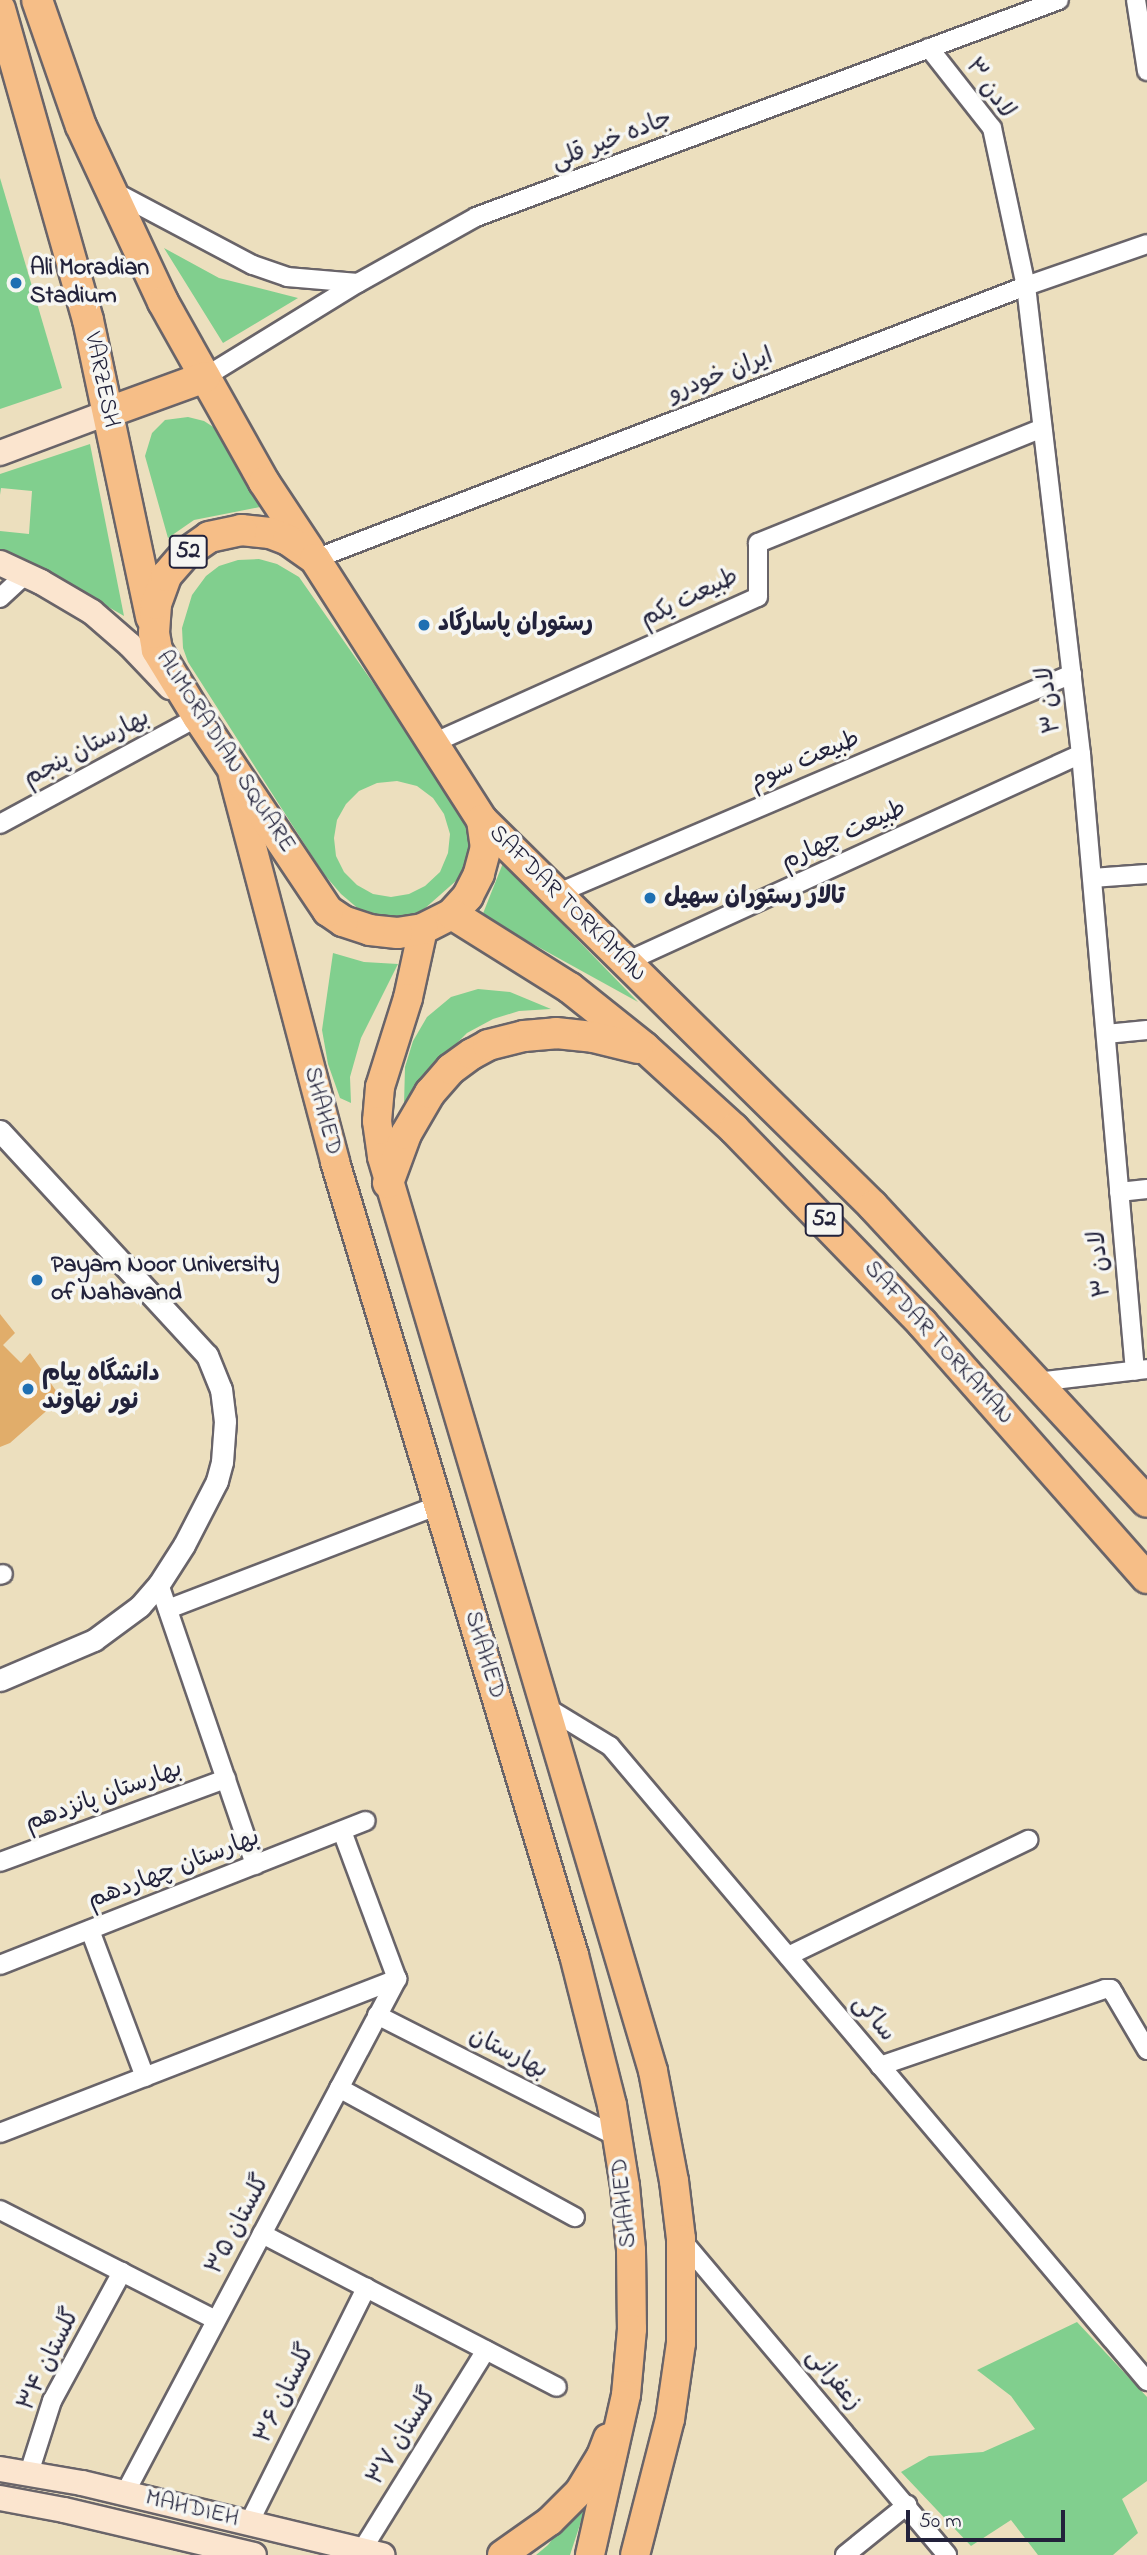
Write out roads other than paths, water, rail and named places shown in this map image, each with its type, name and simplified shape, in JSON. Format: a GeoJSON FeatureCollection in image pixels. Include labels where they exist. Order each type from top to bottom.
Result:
{"type":"FeatureCollection","features":[{"type":"Feature","properties":{"kind":"highway","name":"52"},"geometry":{"type":"LineString","coordinates":[[37,0],[81,125],[163,302],[264,481],[315,559]]}},
{"type":"Feature","properties":{"kind":"highway","name":"VARZESH"},"geometry":{"type":"LineString","coordinates":[[0,9],[65,231],[109,412],[154,633]]}},
{"type":"Feature","properties":{"kind":"highway"},"geometry":{"type":"LineString","coordinates":[[109,412],[205,377]]}},
{"type":"Feature","properties":{"kind":"highway","name":"ALIMORADIAN SQUARE"},"geometry":{"type":"LineString","coordinates":[[241,530],[270,533],[288,540],[315,559],[482,820],[486,847],[479,874],[468,896],[452,914],[423,929],[397,933],[370,930],[328,911],[198,717],[157,650],[154,633],[156,604],[166,576],[185,554],[209,537],[241,530]]}},
{"type":"Feature","properties":{"kind":"highway","name":"SAFDAR TORKAMAN"},"geometry":{"type":"LineString","coordinates":[[482,820],[865,1198],[1147,1502]]}},
{"type":"Feature","properties":{"kind":"highway","name":"SAFDAR TORKAMAN"},"geometry":{"type":"LineString","coordinates":[[452,914],[570,988],[647,1051],[734,1129],[922,1323],[1147,1578]]}},
{"type":"Feature","properties":{"kind":"highway"},"geometry":{"type":"LineString","coordinates":[[388,1183],[406,1134],[430,1093],[451,1069],[488,1045],[524,1035],[556,1033],[593,1037],[647,1051]]}},
{"type":"Feature","properties":{"kind":"main road"},"geometry":{"type":"LineString","coordinates":[[0,453],[109,412]]}},
{"type":"Feature","properties":{"kind":"main road"},"geometry":{"type":"LineString","coordinates":[[0,564],[92,612],[130,645],[198,717]]}},
{"type":"Feature","properties":{"kind":"main road","name":"SHAHED"},"geometry":{"type":"LineString","coordinates":[[231,766],[335,1162],[574,1955],[595,2030],[617,2137],[631,2250],[632,2329],[629,2368],[612,2465],[590,2555]]}},
{"type":"Feature","properties":{"kind":"main road","name":"SHAHED"},"geometry":{"type":"LineString","coordinates":[[423,929],[408,998],[380,1087],[377,1121],[388,1183],[653,2071],[674,2180],[681,2239],[682,2311],[677,2382],[660,2463],[635,2555]]}},
{"type":"Feature","properties":{"kind":"main road"},"geometry":{"type":"LineString","coordinates":[[502,2555],[550,2521],[579,2492],[601,2456],[629,2368]]}},
{"type":"Feature","properties":{"kind":"main road","name":"MAHDIEH"},"geometry":{"type":"LineString","coordinates":[[0,2469],[125,2493],[249,2523],[299,2545],[372,2552]]}},
{"type":"Feature","properties":{"kind":"main road","name":"MAHDIEH"},"geometry":{"type":"LineString","coordinates":[[0,2498],[65,2510],[254,2555]]}},
{"type":"Feature","properties":{"kind":"street","name":"جاده خیر قلی"},"geometry":{"type":"LineString","coordinates":[[205,377],[358,283],[477,218],[1059,0]]}},
{"type":"Feature","properties":{"kind":"street"},"geometry":{"type":"LineString","coordinates":[[1136,0],[1147,71]]}},
{"type":"Feature","properties":{"kind":"street","name":"لادن ۳"},"geometry":{"type":"LineString","coordinates":[[929,48],[992,128],[1026,286],[1081,754],[1119,1192],[1141,1370]]}},
{"type":"Feature","properties":{"kind":"street"},"geometry":{"type":"LineString","coordinates":[[109,189],[253,265],[287,277],[358,283]]}},
{"type":"Feature","properties":{"kind":"street","name":"ایران خودرو"},"geometry":{"type":"LineString","coordinates":[[315,559],[1026,286],[1147,244]]}},
{"type":"Feature","properties":{"kind":"street","name":"طبیعت یکم"},"geometry":{"type":"LineString","coordinates":[[433,743],[758,597],[758,543],[1042,428]]}},
{"type":"Feature","properties":{"kind":"street"},"geometry":{"type":"LineString","coordinates":[[0,598],[25,575]]}},
{"type":"Feature","properties":{"kind":"street","name":"طبیعت سوم"},"geometry":{"type":"LineString","coordinates":[[556,894],[1072,674]]}},
{"type":"Feature","properties":{"kind":"street","name":"بهارستان پنجم"},"geometry":{"type":"LineString","coordinates":[[0,824],[198,717]]}},
{"type":"Feature","properties":{"kind":"street","name":"طبیعت چهارم"},"geometry":{"type":"LineString","coordinates":[[626,962],[1081,754]]}},
{"type":"Feature","properties":{"kind":"street"},"geometry":{"type":"LineString","coordinates":[[1092,878],[1147,874]]}},
{"type":"Feature","properties":{"kind":"street"},"geometry":{"type":"LineString","coordinates":[[1106,1034],[1147,1030]]}},
{"type":"Feature","properties":{"kind":"street"},"geometry":{"type":"LineString","coordinates":[[0,1131],[207,1355],[216,1373],[225,1421],[217,1481],[184,1545],[159,1584],[140,1606],[94,1640],[0,1680]]}},
{"type":"Feature","properties":{"kind":"street"},"geometry":{"type":"LineString","coordinates":[[1119,1192],[1147,1189]]}},
{"type":"Feature","properties":{"kind":"street"},"geometry":{"type":"LineString","coordinates":[[1037,1382],[1141,1370]]}},
{"type":"Feature","properties":{"kind":"street"},"geometry":{"type":"LineString","coordinates":[[168,1609],[439,1505]]}},
{"type":"Feature","properties":{"kind":"street"},"geometry":{"type":"LineString","coordinates":[[159,1584],[255,1865]]}},
{"type":"Feature","properties":{"kind":"street","name":"ساکی"},"geometry":{"type":"LineString","coordinates":[[545,1707],[610,1746],[1147,2381]]}},
{"type":"Feature","properties":{"kind":"street","name":"بهارستان پانزدهم"},"geometry":{"type":"LineString","coordinates":[[0,1862],[226,1779]]}},
{"type":"Feature","properties":{"kind":"street","name":"بهارستان چهاردهم"},"geometry":{"type":"LineString","coordinates":[[0,1965],[366,1821]]}},
{"type":"Feature","properties":{"kind":"street"},"geometry":{"type":"LineString","coordinates":[[0,2133],[397,1979],[342,1830]]}},
{"type":"Feature","properties":{"kind":"street"},"geometry":{"type":"LineString","coordinates":[[788,1956],[1028,1840]]}},
{"type":"Feature","properties":{"kind":"street"},"geometry":{"type":"LineString","coordinates":[[90,1930],[145,2077]]}},
{"type":"Feature","properties":{"kind":"street","name":"گلستان ۳۵"},"geometry":{"type":"LineString","coordinates":[[125,2493],[397,1979]]}},
{"type":"Feature","properties":{"kind":"street"},"geometry":{"type":"LineString","coordinates":[[880,2066],[1105,1989],[1111,1989],[1147,2050]]}},
{"type":"Feature","properties":{"kind":"street","name":"بهارستان"},"geometry":{"type":"LineString","coordinates":[[377,2015],[617,2137]]}},
{"type":"Feature","properties":{"kind":"street"},"geometry":{"type":"LineString","coordinates":[[339,2088],[575,2217]]}},
{"type":"Feature","properties":{"kind":"street"},"geometry":{"type":"LineString","coordinates":[[0,2210],[216,2320]]}},
{"type":"Feature","properties":{"kind":"street"},"geometry":{"type":"LineString","coordinates":[[262,2234],[557,2387]]}},
{"type":"Feature","properties":{"kind":"street","name":"زعفرانی"},"geometry":{"type":"LineString","coordinates":[[681,2239],[947,2555]]}},
{"type":"Feature","properties":{"kind":"street","name":"گلستان ۳۴"},"geometry":{"type":"LineString","coordinates":[[29,2473],[52,2401],[122,2272]]}},
{"type":"Feature","properties":{"kind":"street","name":"گلستان ۳۶"},"geometry":{"type":"LineString","coordinates":[[249,2523],[366,2288]]}},
{"type":"Feature","properties":{"kind":"street","name":"گلستان ۳۷"},"geometry":{"type":"LineString","coordinates":[[372,2552],[486,2350]]}},
{"type":"Feature","properties":{"kind":"street"},"geometry":{"type":"LineString","coordinates":[[845,2555],[907,2505]]}},
{"type":"Feature","properties":{"kind":"place","name":"Ali Moradian Stadium"},"geometry":{"type":"Point","coordinates":[16,283]}},
{"type":"Feature","properties":{"kind":"place","name":"رستوران پاسارگاد"},"geometry":{"type":"Point","coordinates":[424,625]}},
{"type":"Feature","properties":{"kind":"place","name":"تالار رستوران سهیل"},"geometry":{"type":"Point","coordinates":[650,898]}},
{"type":"Feature","properties":{"kind":"place","name":"Payam Noor University of Nahavand"},"geometry":{"type":"Point","coordinates":[37,1280]}},
{"type":"Feature","properties":{"kind":"place","name":"دانشگاه پیام نور نهاوند"},"geometry":{"type":"Point","coordinates":[28,1389]}}]}
